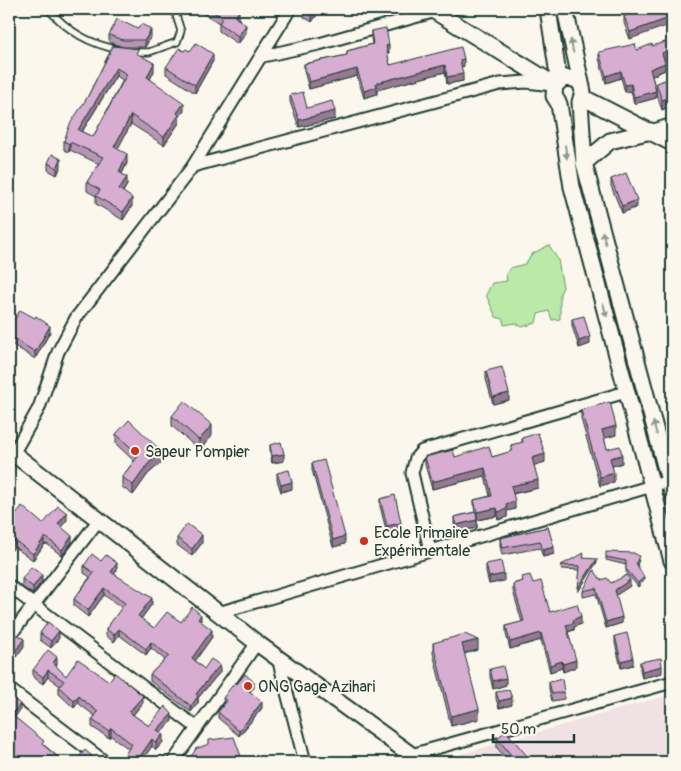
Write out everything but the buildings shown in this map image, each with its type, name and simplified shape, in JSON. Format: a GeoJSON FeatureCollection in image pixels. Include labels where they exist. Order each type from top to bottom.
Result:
{"type":"FeatureCollection","features":[{"type":"Feature","properties":{"kind":"main road"},"geometry":{"type":"LineString","coordinates":[[548,9],[557,83],[554,96],[559,104],[569,171],[650,485],[672,561]]}},
{"type":"Feature","properties":{"kind":"main road"},"geometry":{"type":"LineString","coordinates":[[565,9],[580,94],[584,163],[671,487]]}},
{"type":"Feature","properties":{"kind":"main road"},"geometry":{"type":"LineString","coordinates":[[433,10],[557,83]]}},
{"type":"Feature","properties":{"kind":"main road"},"geometry":{"type":"LineString","coordinates":[[557,83],[570,77],[580,94],[672,143]]}},
{"type":"Feature","properties":{"kind":"main road"},"geometry":{"type":"LineString","coordinates":[[559,104],[572,107],[580,94]]}},
{"type":"Feature","properties":{"kind":"main road"},"geometry":{"type":"LineString","coordinates":[[584,163],[610,141],[651,131]]}},
{"type":"Feature","properties":{"kind":"main road"},"geometry":{"type":"LineString","coordinates":[[11,455],[257,643],[416,758]]}},
{"type":"Feature","properties":{"kind":"street"},"geometry":{"type":"LineString","coordinates":[[11,455],[39,408],[58,352],[76,318],[193,166],[263,56],[290,9]]}},
{"type":"Feature","properties":{"kind":"street"},"geometry":{"type":"LineString","coordinates":[[263,56],[319,44],[433,10]]}},
{"type":"Feature","properties":{"kind":"street"},"geometry":{"type":"LineString","coordinates":[[193,166],[500,84],[526,82],[557,83]]}},
{"type":"Feature","properties":{"kind":"street"},"geometry":{"type":"LineString","coordinates":[[651,131],[672,124]]}},
{"type":"Feature","properties":{"kind":"street"},"geometry":{"type":"LineString","coordinates":[[430,550],[412,473],[416,458],[422,451],[626,392]]}},
{"type":"Feature","properties":{"kind":"street"},"geometry":{"type":"LineString","coordinates":[[218,613],[650,485],[671,487]]}},
{"type":"Feature","properties":{"kind":"street"},"geometry":{"type":"LineString","coordinates":[[9,637],[98,520]]}},
{"type":"Feature","properties":{"kind":"street"},"geometry":{"type":"LineString","coordinates":[[9,586],[196,727]]}},
{"type":"Feature","properties":{"kind":"street"},"geometry":{"type":"LineString","coordinates":[[173,762],[257,643]]}},
{"type":"Feature","properties":{"kind":"street"},"geometry":{"type":"LineString","coordinates":[[278,658],[305,762]]}},
{"type":"Feature","properties":{"kind":"street"},"geometry":{"type":"LineString","coordinates":[[416,758],[672,682]]}},
{"type":"Feature","properties":{"kind":"street"},"geometry":{"type":"LineString","coordinates":[[9,689],[105,762]]}},
{"type":"Feature","properties":{"kind":"lane"},"geometry":{"type":"LineString","coordinates":[[48,9],[71,32],[85,40],[102,46],[142,52],[162,49],[177,42],[181,31],[174,9]]}},
{"type":"Feature","properties":{"kind":"shaded area"},"geometry":{"type":"Polygon","coordinates":[[[672,694],[672,762],[434,762],[672,694]]]}},
{"type":"Feature","properties":{"kind":"green space"},"geometry":{"type":"Polygon","coordinates":[[[549,245],[558,260],[563,287],[560,294],[560,319],[552,320],[549,311],[538,314],[536,323],[522,327],[516,323],[504,325],[503,319],[496,317],[486,295],[492,283],[507,281],[506,274],[510,268],[525,264],[532,254],[549,245]]]}},
{"type":"Feature","properties":{"kind":"place","name":"Sapeur Pompier"},"geometry":{"type":"Point","coordinates":[135,451]}},
{"type":"Feature","properties":{"kind":"place","name":"Ecole Primaire Expérimentale"},"geometry":{"type":"Point","coordinates":[364,541]}},
{"type":"Feature","properties":{"kind":"place","name":"ONG Gage Azihari"},"geometry":{"type":"Point","coordinates":[248,686]}}]}
